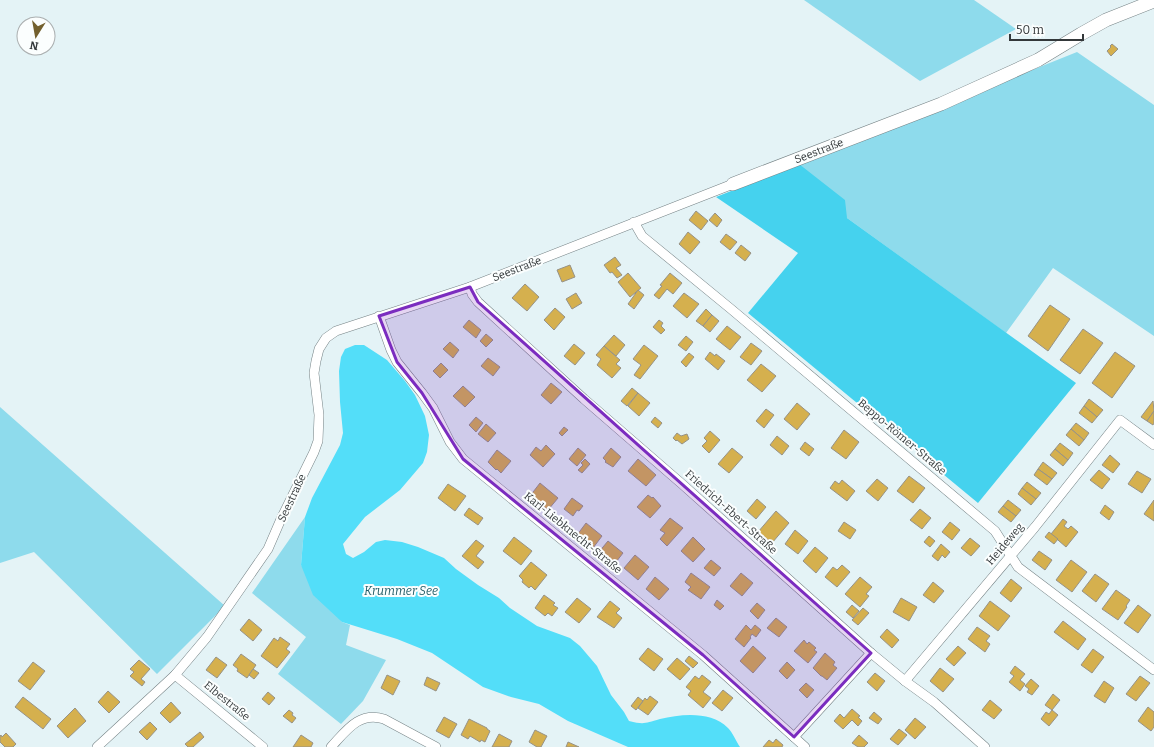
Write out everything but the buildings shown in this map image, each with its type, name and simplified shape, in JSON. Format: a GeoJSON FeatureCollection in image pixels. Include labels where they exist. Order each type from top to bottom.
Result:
{"type":"FeatureCollection","features":[{"type":"Feature","properties":{"kind":"street","name":"Seestraße"},"geometry":{"type":"LineString","coordinates":[[97,747],[175,675],[207,637],[264,555],[314,452],[318,440],[319,427],[314,373],[319,349],[326,338],[336,331],[470,287],[941,104],[1038,60],[1106,20],[1154,1]]}},
{"type":"Feature","properties":{"kind":"street","name":"Beppo-Römer-Straße"},"geometry":{"type":"LineString","coordinates":[[634,222],[642,236],[750,324],[995,531],[1018,567],[1154,670]]}},
{"type":"Feature","properties":{"kind":"street","name":"Friedrich-Ebert-Straße"},"geometry":{"type":"LineString","coordinates":[[470,287],[478,302],[584,399],[682,484],[871,653],[905,681],[934,702],[985,747]]}},
{"type":"Feature","properties":{"kind":"street","name":"Karl-Liebknecht-Straße"},"geometry":{"type":"LineString","coordinates":[[379,316],[391,350],[397,362],[433,408],[450,442],[463,459],[703,655],[805,747]]}},
{"type":"Feature","properties":{"kind":"street","name":"Heideweg"},"geometry":{"type":"LineString","coordinates":[[905,681],[1035,527],[1120,420],[1154,445]]}},
{"type":"Feature","properties":{"kind":"street"},"geometry":{"type":"LineString","coordinates":[[794,737],[871,653]]}},
{"type":"Feature","properties":{"kind":"street","name":"Elbestraße"},"geometry":{"type":"LineString","coordinates":[[175,675],[263,747]]}},
{"type":"Feature","properties":{"kind":"street"},"geometry":{"type":"LineString","coordinates":[[331,747],[357,720],[368,717],[384,719],[436,747]]}},
{"type":"Feature","properties":{"kind":"highlighted area"},"geometry":{"type":"Polygon","coordinates":[[[470,287],[478,302],[871,653],[794,737],[703,655],[463,459],[422,393],[397,362],[379,316],[470,287]]]}},
{"type":"Feature","properties":{"kind":"shaded area"},"geometry":{"type":"Polygon","coordinates":[[[804,0],[974,0],[1016,29],[920,81],[804,0]]]}},
{"type":"Feature","properties":{"kind":"shaded area"},"geometry":{"type":"Polygon","coordinates":[[[1077,52],[1154,105],[1154,336],[1053,268],[1006,333],[847,218],[799,164],[1077,52]]]}},
{"type":"Feature","properties":{"kind":"shaded area"},"geometry":{"type":"Polygon","coordinates":[[[799,164],[845,200],[847,218],[1076,383],[978,503],[748,313],[798,253],[716,197],[799,164]]]}},
{"type":"Feature","properties":{"kind":"shaded area"},"geometry":{"type":"Polygon","coordinates":[[[0,407],[225,606],[157,674],[34,552],[0,563],[0,407]]]}},
{"type":"Feature","properties":{"kind":"shaded area"},"geometry":{"type":"Polygon","coordinates":[[[305,517],[301,565],[342,622],[350,625],[346,645],[386,660],[363,701],[341,724],[278,674],[306,637],[252,593],[305,517]]]}},
{"type":"Feature","properties":{"kind":"water","name":"Krummer See"},"geometry":{"type":"Polygon","coordinates":[[[355,345],[364,345],[387,360],[405,381],[415,395],[425,416],[429,435],[427,452],[423,463],[400,490],[365,517],[343,544],[346,554],[353,558],[364,552],[376,542],[385,540],[402,542],[444,558],[456,569],[537,626],[570,638],[580,646],[597,666],[611,695],[629,721],[645,723],[678,716],[705,716],[728,728],[740,747],[628,747],[568,721],[539,704],[511,697],[483,687],[432,653],[397,639],[342,622],[313,595],[301,565],[305,517],[312,498],[340,445],[343,433],[339,371],[341,357],[345,349],[355,345]]]}}]}
